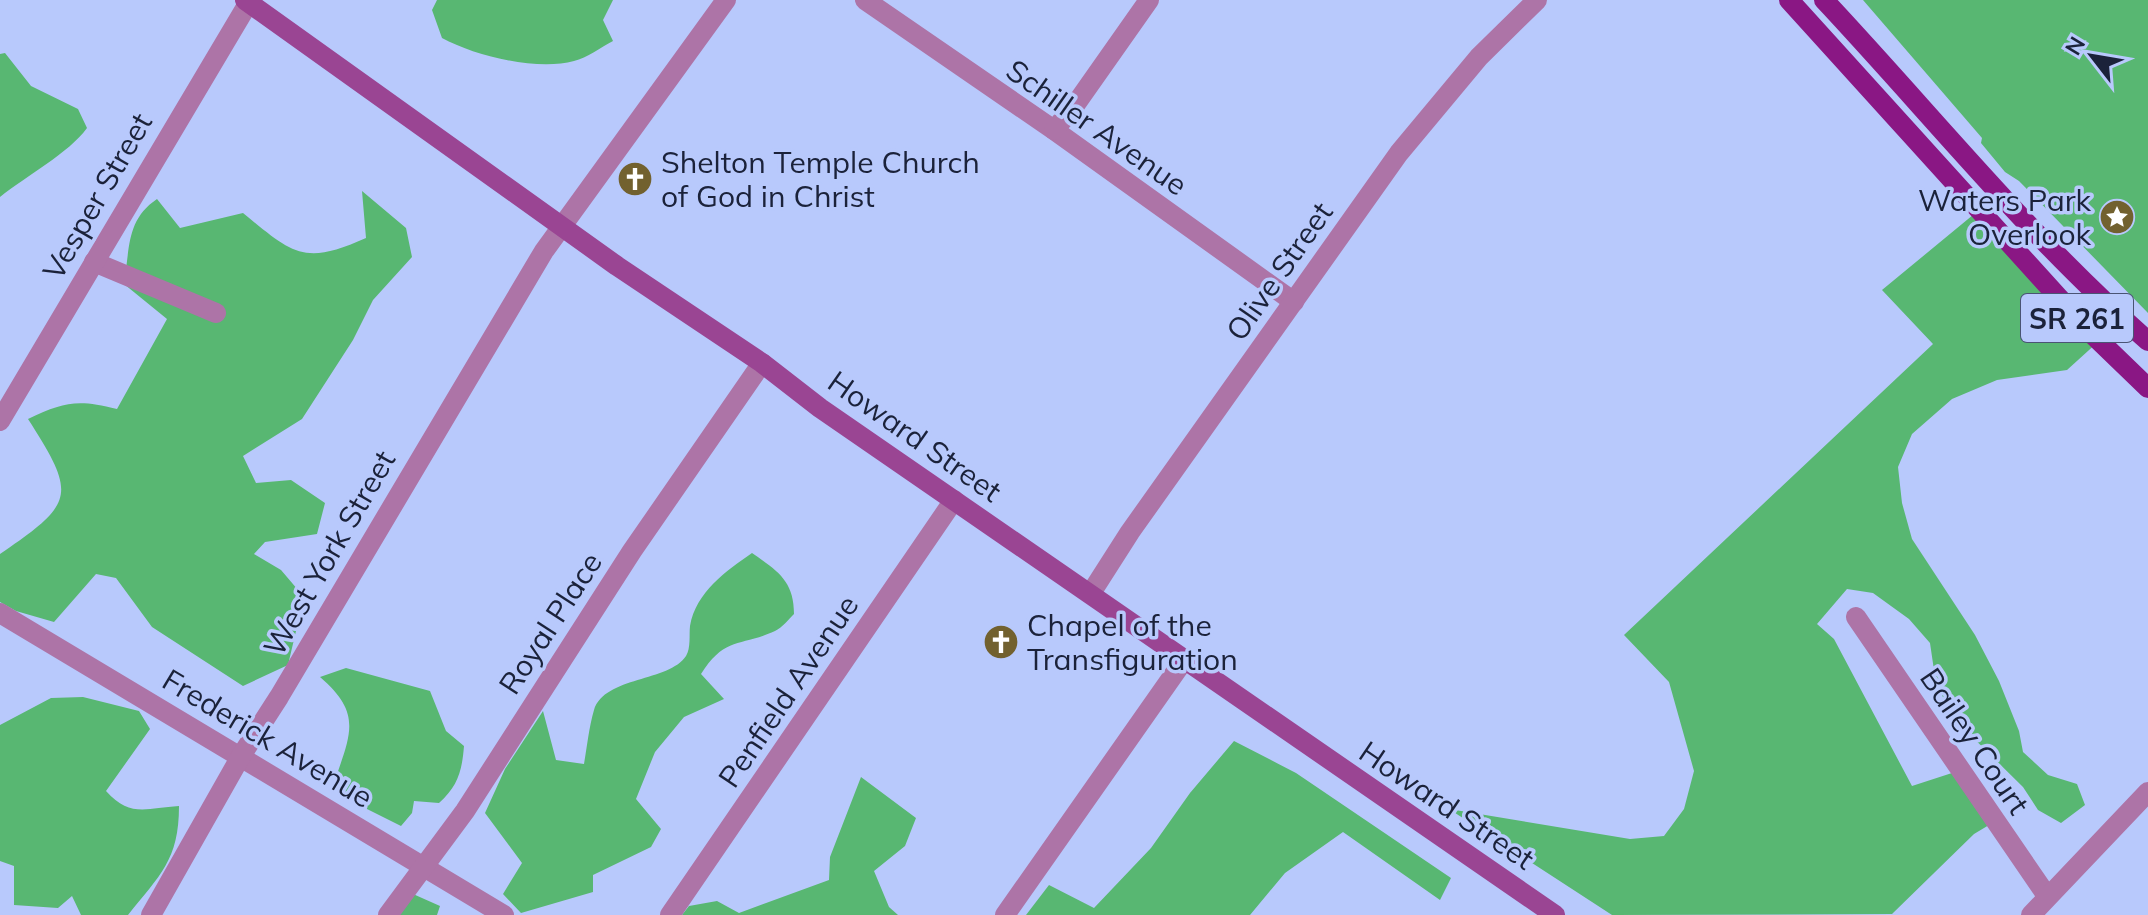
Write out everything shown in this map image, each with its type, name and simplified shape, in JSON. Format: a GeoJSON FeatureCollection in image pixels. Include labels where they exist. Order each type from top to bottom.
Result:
{"type":"FeatureCollection","features":[{"type":"Feature","properties":{"kind":"main road","name":"SR 261"},"geometry":{"type":"LineString","coordinates":[[1789,0],[2089,331],[2148,388]]}},
{"type":"Feature","properties":{"kind":"main road","name":"SR 261"},"geometry":{"type":"LineString","coordinates":[[1823,0],[2111,309],[2148,341]]}},
{"type":"Feature","properties":{"kind":"main road","name":"Howard Street"},"geometry":{"type":"LineString","coordinates":[[247,1],[762,363],[820,408],[1555,915]]}},
{"type":"Feature","properties":{"kind":"street","name":"West York Street"},"geometry":{"type":"LineString","coordinates":[[151,915],[241,756],[279,697],[522,284],[726,0]]}},
{"type":"Feature","properties":{"kind":"street","name":"Schiller Avenue"},"geometry":{"type":"LineString","coordinates":[[865,0],[1054,130],[1294,302]]}},
{"type":"Feature","properties":{"kind":"street"},"geometry":{"type":"LineString","coordinates":[[1054,130],[1149,0]]}},
{"type":"Feature","properties":{"kind":"street","name":"Olive Street"},"geometry":{"type":"LineString","coordinates":[[1091,593],[1130,532],[1430,112],[1479,57],[1537,0]]}},
{"type":"Feature","properties":{"kind":"street"},"geometry":{"type":"LineString","coordinates":[[1805,17],[1823,0]]}},
{"type":"Feature","properties":{"kind":"street","name":"Vesper Street"},"geometry":{"type":"LineString","coordinates":[[0,421],[247,1]]}},
{"type":"Feature","properties":{"kind":"street"},"geometry":{"type":"LineString","coordinates":[[94,262],[216,313]]}},
{"type":"Feature","properties":{"kind":"street","name":"Royal Place"},"geometry":{"type":"LineString","coordinates":[[388,915],[426,867],[632,551],[762,363]]}},
{"type":"Feature","properties":{"kind":"street","name":"Penfield Avenue"},"geometry":{"type":"LineString","coordinates":[[670,915],[954,500]]}},
{"type":"Feature","properties":{"kind":"street","name":"Frederick Avenue"},"geometry":{"type":"LineString","coordinates":[[0,613],[504,915]]}},
{"type":"Feature","properties":{"kind":"street","name":"Bailey Court"},"geometry":{"type":"LineString","coordinates":[[1856,617],[1996,826],[2047,896]]}},
{"type":"Feature","properties":{"kind":"street"},"geometry":{"type":"LineString","coordinates":[[1005,915],[1184,660]]}},
{"type":"Feature","properties":{"kind":"street"},"geometry":{"type":"LineString","coordinates":[[2031,915],[2148,792]]}},
{"type":"Feature","properties":{"kind":"green space"},"geometry":{"type":"Polygon","coordinates":[[[437,0],[613,0],[603,20],[613,41],[584,57],[559,64],[506,60],[471,51],[442,38],[432,10],[437,0]]]}},
{"type":"Feature","properties":{"kind":"green space"},"geometry":{"type":"Polygon","coordinates":[[[1863,0],[2148,0],[2148,313],[2019,181],[2005,172],[1981,143],[1982,138],[1863,0]]]}},
{"type":"Feature","properties":{"kind":"green space"},"geometry":{"type":"Polygon","coordinates":[[[5,53],[31,86],[78,109],[87,128],[58,155],[0,197],[0,54],[5,53]]]}},
{"type":"Feature","properties":{"kind":"green space"},"geometry":{"type":"Polygon","coordinates":[[[362,191],[406,228],[412,257],[373,300],[353,340],[302,419],[243,456],[256,483],[291,480],[325,503],[317,534],[265,542],[254,554],[281,570],[304,597],[288,665],[243,686],[152,627],[116,578],[96,574],[54,622],[16,611],[0,602],[0,554],[43,522],[55,509],[60,496],[55,465],[28,419],[71,404],[117,409],[167,319],[124,284],[131,236],[147,207],[157,199],[180,228],[243,213],[288,246],[313,253],[328,252],[366,238],[362,191]]]}},
{"type":"Feature","properties":{"kind":"green space"},"geometry":{"type":"Polygon","coordinates":[[[1979,210],[2099,341],[2067,370],[1997,380],[1952,399],[1912,434],[1898,467],[1902,503],[1912,539],[1975,635],[1999,681],[2019,731],[2023,752],[2048,775],[2077,784],[2085,805],[2061,823],[2038,810],[2023,787],[1950,715],[1935,677],[1930,643],[1909,619],[1873,593],[1847,589],[1817,624],[1834,639],[1912,786],[1952,773],[1989,825],[1974,834],[1892,914],[1612,915],[1449,809],[1630,839],[1664,836],[1684,809],[1694,771],[1669,682],[1624,635],[1933,344],[1882,290],[1979,210]]]}},
{"type":"Feature","properties":{"kind":"green space"},"geometry":{"type":"Polygon","coordinates":[[[752,553],[770,565],[788,585],[794,614],[775,631],[726,648],[701,674],[724,699],[684,717],[655,752],[636,799],[661,829],[651,847],[593,875],[593,892],[521,913],[503,894],[522,863],[485,813],[505,769],[543,711],[556,760],[584,764],[592,717],[600,699],[623,685],[678,664],[688,653],[693,614],[705,593],[752,553]]]}},
{"type":"Feature","properties":{"kind":"green space"},"geometry":{"type":"Polygon","coordinates":[[[346,668],[430,691],[446,731],[464,746],[460,771],[451,790],[439,803],[414,801],[412,813],[401,826],[355,803],[335,780],[349,724],[342,702],[320,677],[346,668]]]}},
{"type":"Feature","properties":{"kind":"green space"},"geometry":{"type":"Polygon","coordinates":[[[83,697],[139,711],[150,729],[106,791],[131,808],[179,806],[176,840],[166,866],[128,915],[81,915],[72,896],[58,908],[14,905],[14,866],[0,861],[0,725],[51,698],[83,697]]]}},
{"type":"Feature","properties":{"kind":"green space"},"geometry":{"type":"Polygon","coordinates":[[[1234,741],[1296,773],[1451,878],[1440,900],[1343,832],[1285,873],[1250,915],[1026,915],[1049,885],[1094,908],[1151,848],[1190,793],[1234,741]]]}},
{"type":"Feature","properties":{"kind":"green space"},"geometry":{"type":"Polygon","coordinates":[[[861,777],[916,818],[905,846],[874,871],[889,907],[898,915],[682,915],[689,906],[717,901],[739,913],[829,880],[830,857],[861,777]]]}},
{"type":"Feature","properties":{"kind":"green space"},"geometry":{"type":"Polygon","coordinates":[[[413,894],[440,906],[437,915],[397,915],[413,894]]]}},
{"type":"Feature","properties":{"kind":"place","name":"Shelton Temple Church of God in Christ"},"geometry":{"type":"Point","coordinates":[635,179]}},
{"type":"Feature","properties":{"kind":"place","name":"Waters Park Overlook"},"geometry":{"type":"Point","coordinates":[2117,217]}},
{"type":"Feature","properties":{"kind":"place","name":"Chapel of the Transfiguration"},"geometry":{"type":"Point","coordinates":[1001,642]}}]}
